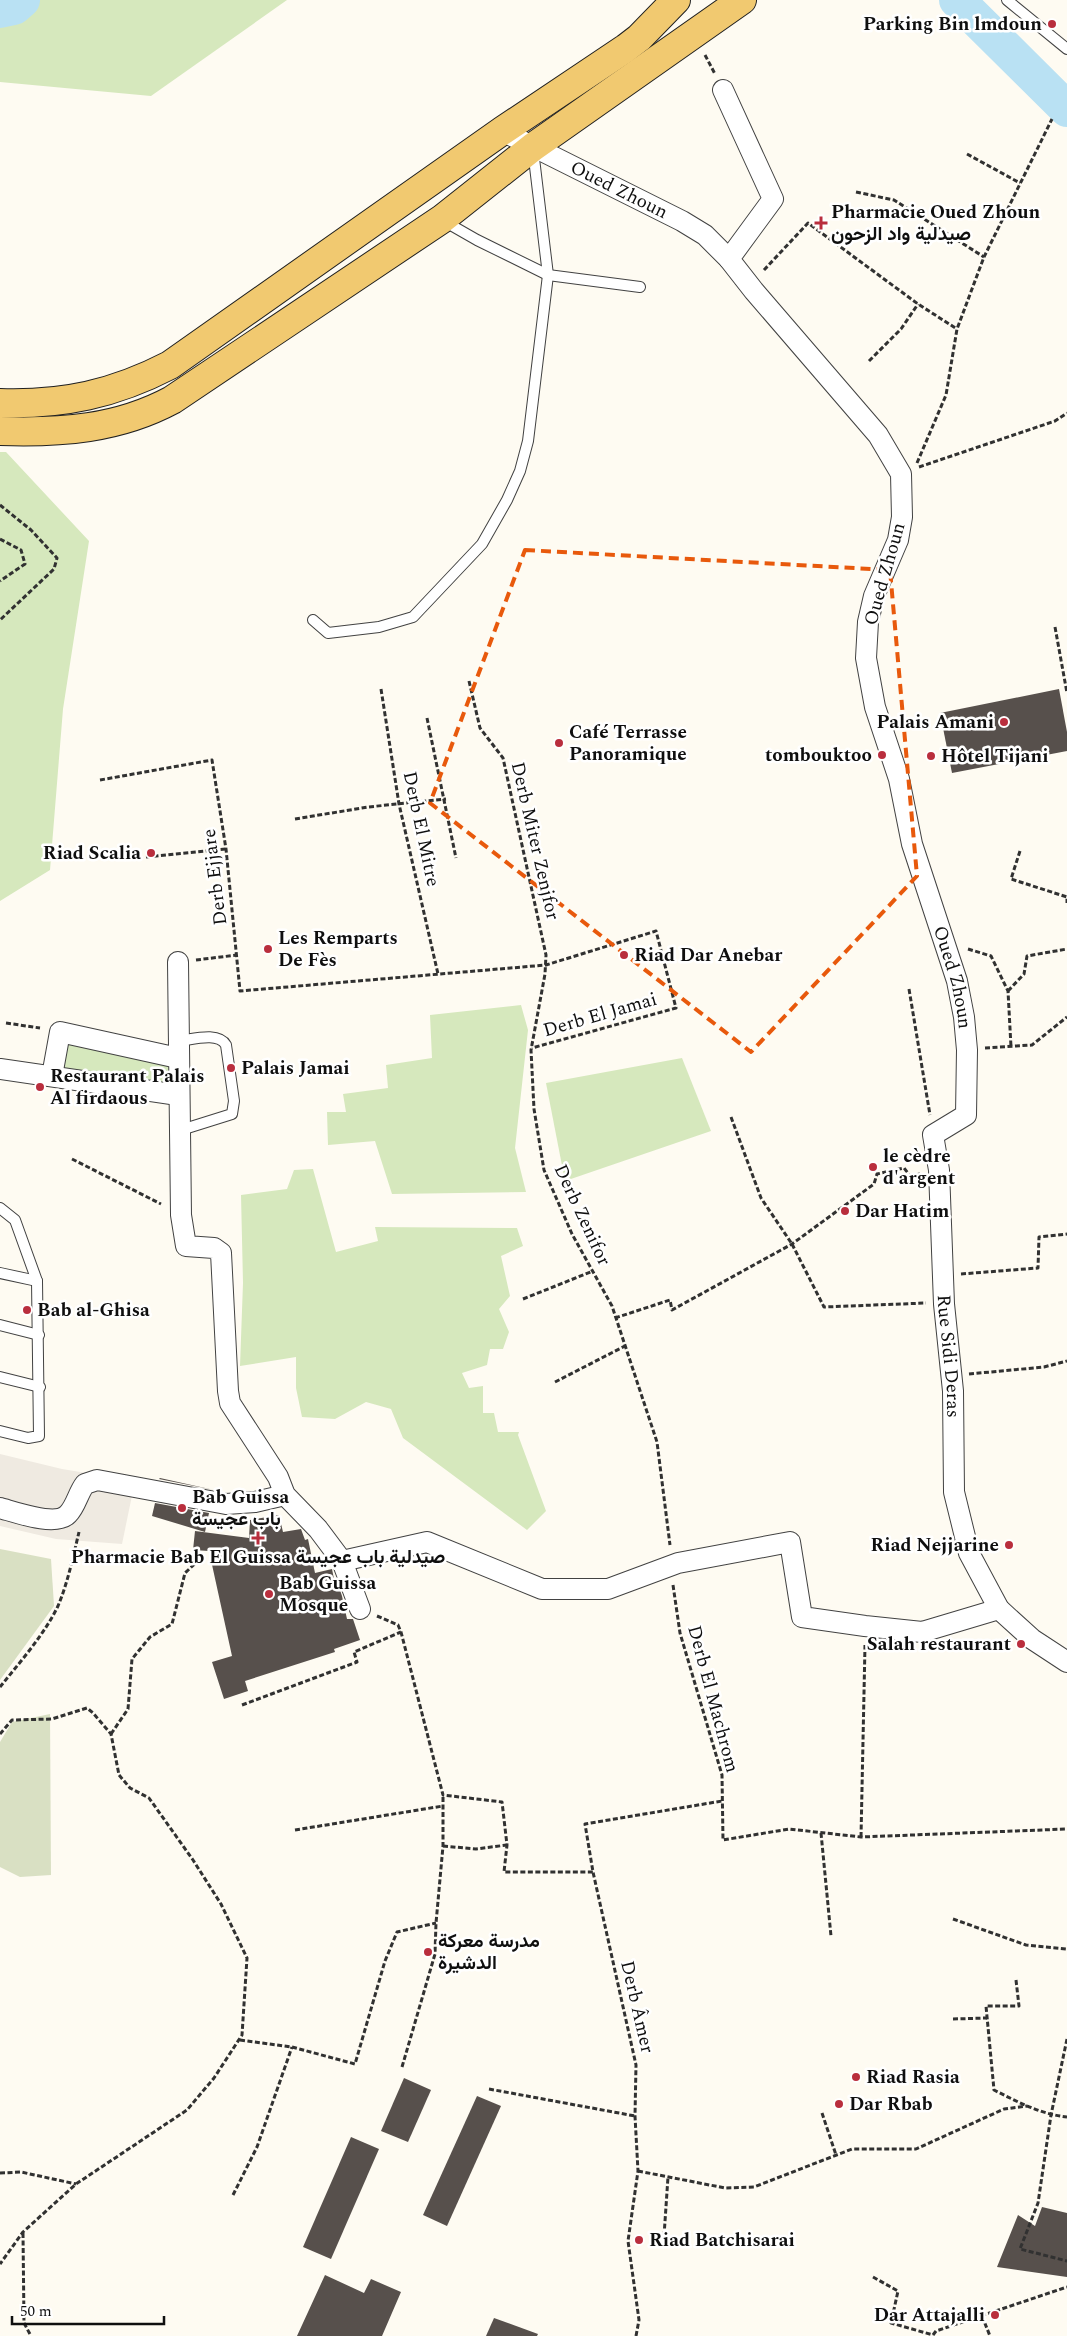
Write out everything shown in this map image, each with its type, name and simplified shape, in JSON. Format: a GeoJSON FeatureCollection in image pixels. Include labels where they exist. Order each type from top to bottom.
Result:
{"type":"FeatureCollection","features":[{"type":"Feature","properties":{"kind":"main road"},"geometry":{"type":"LineString","coordinates":[[0,403],[43,402],[85,397],[117,389],[170,365],[502,131],[626,48],[639,38],[676,0]]}},
{"type":"Feature","properties":{"kind":"main road"},"geometry":{"type":"LineString","coordinates":[[0,431],[42,432],[85,429],[126,420],[158,408],[442,220],[533,147],[742,0]]}},
{"type":"Feature","properties":{"kind":"street"},"geometry":{"type":"LineString","coordinates":[[723,90],[773,199],[729,259]]}},
{"type":"Feature","properties":{"kind":"street","name":"Oued Zhoun"},"geometry":{"type":"LineString","coordinates":[[502,131],[682,221],[705,235],[729,259],[754,292],[878,435],[901,474],[901,524],[898,540],[874,596],[868,622],[866,658],[874,707],[899,779],[914,853],[957,981],[964,1017],[967,1050],[966,1115],[933,1135]]}},
{"type":"Feature","properties":{"kind":"street"},"geometry":{"type":"LineString","coordinates":[[178,962],[178,1095],[181,1130],[181,1215],[186,1246],[214,1248],[220,1253],[230,1403],[278,1477],[284,1495],[318,1529],[342,1561],[360,1609]]}},
{"type":"Feature","properties":{"kind":"street"},"geometry":{"type":"LineString","coordinates":[[52,1076],[60,1032],[178,1049]]}},
{"type":"Feature","properties":{"kind":"street"},"geometry":{"type":"LineString","coordinates":[[0,1069],[178,1095]]}},
{"type":"Feature","properties":{"kind":"street","name":"Rue Sidi Deras"},"geometry":{"type":"LineString","coordinates":[[933,1135],[939,1170],[944,1303],[952,1376],[954,1492],[969,1553],[999,1609],[1032,1639],[1067,1662]]}},
{"type":"Feature","properties":{"kind":"street"},"geometry":{"type":"LineString","coordinates":[[0,1508],[50,1520],[62,1519],[69,1513],[85,1484],[97,1480],[226,1504],[255,1502],[284,1495]]}},
{"type":"Feature","properties":{"kind":"street"},"geometry":{"type":"LineString","coordinates":[[342,1561],[427,1542],[542,1589],[608,1589],[673,1566],[790,1542],[802,1617],[922,1632],[999,1609]]}},
{"type":"Feature","properties":{"kind":"lane"},"geometry":{"type":"LineString","coordinates":[[1007,0],[1067,49]]}},
{"type":"Feature","properties":{"kind":"lane"},"geometry":{"type":"LineString","coordinates":[[313,620],[328,633],[379,627],[413,617],[482,544],[508,500],[520,471],[528,441],[548,275],[533,147]]}},
{"type":"Feature","properties":{"kind":"lane"},"geometry":{"type":"LineString","coordinates":[[442,220],[477,240],[548,275],[640,287]]}},
{"type":"Feature","properties":{"kind":"lane"},"geometry":{"type":"LineString","coordinates":[[178,1049],[216,1037],[224,1040],[234,1101],[232,1114],[181,1130]]}},
{"type":"Feature","properties":{"kind":"lane"},"geometry":{"type":"LineString","coordinates":[[0,1208],[15,1220],[37,1281],[40,1387],[39,1436],[28,1438],[0,1431]]}},
{"type":"Feature","properties":{"kind":"lane"},"geometry":{"type":"LineString","coordinates":[[0,1273],[37,1281]]}},
{"type":"Feature","properties":{"kind":"lane"},"geometry":{"type":"LineString","coordinates":[[0,1325],[39,1336]]}},
{"type":"Feature","properties":{"kind":"lane"},"geometry":{"type":"LineString","coordinates":[[0,1377],[40,1387]]}},
{"type":"Feature","properties":{"kind":"path"},"geometry":{"type":"LineString","coordinates":[[695,34],[723,90]]}},
{"type":"Feature","properties":{"kind":"path"},"geometry":{"type":"LineString","coordinates":[[1052,119],[984,257],[957,329],[946,395],[914,469],[1055,420],[1067,413]]}},
{"type":"Feature","properties":{"kind":"path"},"geometry":{"type":"LineString","coordinates":[[967,154],[1020,183]]}},
{"type":"Feature","properties":{"kind":"path"},"geometry":{"type":"LineString","coordinates":[[856,192],[894,200],[984,257]]}},
{"type":"Feature","properties":{"kind":"path"},"geometry":{"type":"LineString","coordinates":[[764,270],[808,223],[918,304],[957,329]]}},
{"type":"Feature","properties":{"kind":"path"},"geometry":{"type":"LineString","coordinates":[[869,361],[901,329],[918,304]]}},
{"type":"Feature","properties":{"kind":"path"},"geometry":{"type":"LineString","coordinates":[[0,505],[31,530],[57,558],[54,569],[0,620]]}},
{"type":"Feature","properties":{"kind":"path"},"geometry":{"type":"LineString","coordinates":[[0,540],[21,550],[25,564],[0,581]]}},
{"type":"Feature","properties":{"kind":"path"},"geometry":{"type":"LineString","coordinates":[[1055,628],[1067,694]]}},
{"type":"Feature","properties":{"kind":"path","name":"Derb Miter Zenjfor"},"geometry":{"type":"LineString","coordinates":[[469,681],[480,728],[503,758],[546,955]]}},
{"type":"Feature","properties":{"kind":"path","name":"Derb El Mitre"},"geometry":{"type":"LineString","coordinates":[[381,689],[400,804],[438,974]]}},
{"type":"Feature","properties":{"kind":"path"},"geometry":{"type":"LineString","coordinates":[[427,718],[446,799],[456,858]]}},
{"type":"Feature","properties":{"kind":"path","name":"Derb Ejjare"},"geometry":{"type":"LineString","coordinates":[[100,780],[212,760],[226,849],[240,991],[438,974]]}},
{"type":"Feature","properties":{"kind":"path"},"geometry":{"type":"LineString","coordinates":[[295,819],[446,799]]}},
{"type":"Feature","properties":{"kind":"path"},"geometry":{"type":"LineString","coordinates":[[146,857],[226,849]]}},
{"type":"Feature","properties":{"kind":"path"},"geometry":{"type":"LineString","coordinates":[[1020,851],[1011,879],[1067,897],[1067,903]]}},
{"type":"Feature","properties":{"kind":"path","name":"Derb El Jamai"},"geometry":{"type":"LineString","coordinates":[[532,1048],[676,1008],[656,931],[546,965]]}},
{"type":"Feature","properties":{"kind":"path"},"geometry":{"type":"LineString","coordinates":[[945,944],[991,956],[1008,991],[1011,1047]]}},
{"type":"Feature","properties":{"kind":"path"},"geometry":{"type":"LineString","coordinates":[[1008,991],[1024,974],[1027,956],[1067,949]]}},
{"type":"Feature","properties":{"kind":"path"},"geometry":{"type":"LineString","coordinates":[[178,962],[237,955]]}},
{"type":"Feature","properties":{"kind":"path","name":"Derb Zenifor"},"geometry":{"type":"LineString","coordinates":[[546,955],[546,965],[531,1050],[534,1109],[544,1170],[572,1234],[612,1306],[625,1346]]}},
{"type":"Feature","properties":{"kind":"path"},"geometry":{"type":"LineString","coordinates":[[438,974],[546,965]]}},
{"type":"Feature","properties":{"kind":"path"},"geometry":{"type":"LineString","coordinates":[[908,989],[933,1135]]}},
{"type":"Feature","properties":{"kind":"path"},"geometry":{"type":"LineString","coordinates":[[967,1050],[1032,1045],[1067,1017]]}},
{"type":"Feature","properties":{"kind":"path"},"geometry":{"type":"LineString","coordinates":[[6,1023],[60,1032]]}},
{"type":"Feature","properties":{"kind":"path"},"geometry":{"type":"LineString","coordinates":[[731,1117],[761,1198],[792,1244],[824,1307],[944,1303]]}},
{"type":"Feature","properties":{"kind":"path"},"geometry":{"type":"LineString","coordinates":[[72,1158],[181,1215]]}},
{"type":"Feature","properties":{"kind":"path"},"geometry":{"type":"LineString","coordinates":[[615,1318],[670,1300],[672,1310],[792,1244],[874,1184],[877,1174],[904,1168],[910,1176],[939,1170]]}},
{"type":"Feature","properties":{"kind":"path"},"geometry":{"type":"LineString","coordinates":[[944,1274],[1038,1268],[1039,1237],[1067,1234]]}},
{"type":"Feature","properties":{"kind":"path"},"geometry":{"type":"LineString","coordinates":[[522,1299],[593,1271]]}},
{"type":"Feature","properties":{"kind":"path"},"geometry":{"type":"LineString","coordinates":[[555,1382],[625,1346]]}},
{"type":"Feature","properties":{"kind":"path","name":"Derb El Machrom"},"geometry":{"type":"LineString","coordinates":[[625,1346],[657,1442],[680,1633],[722,1774],[724,1840],[789,1829],[821,1833]]}},
{"type":"Feature","properties":{"kind":"path"},"geometry":{"type":"LineString","coordinates":[[952,1376],[1044,1367],[1064,1360],[1067,1361]]}},
{"type":"Feature","properties":{"kind":"path"},"geometry":{"type":"LineString","coordinates":[[0,1687],[31,1648],[57,1607],[68,1577],[81,1524]]}},
{"type":"Feature","properties":{"kind":"path"},"geometry":{"type":"LineString","coordinates":[[111,1734],[128,1709],[132,1659],[150,1638],[172,1624],[185,1573],[203,1556]]}},
{"type":"Feature","properties":{"kind":"path"},"geometry":{"type":"LineString","coordinates":[[360,1609],[398,1625],[443,1795],[443,1846],[435,1954],[402,2067]]}},
{"type":"Feature","properties":{"kind":"path"},"geometry":{"type":"LineString","coordinates":[[861,1837],[865,1626]]}},
{"type":"Feature","properties":{"kind":"path"},"geometry":{"type":"LineString","coordinates":[[242,1705],[357,1662],[354,1652],[401,1632]]}},
{"type":"Feature","properties":{"kind":"path"},"geometry":{"type":"LineString","coordinates":[[0,1734],[12,1720],[52,1719],[87,1708],[93,1713],[111,1734],[119,1776],[130,1788],[149,1798],[193,1860],[221,1904],[247,1958],[240,2040],[214,2078],[187,2110],[76,2184],[23,2232],[0,2264]]}},
{"type":"Feature","properties":{"kind":"path"},"geometry":{"type":"LineString","coordinates":[[443,1795],[502,1802],[507,1845],[504,1872],[593,1872]]}},
{"type":"Feature","properties":{"kind":"path","name":"Derb Âmer"},"geometry":{"type":"LineString","coordinates":[[636,2336],[638,2320],[628,2241],[638,2172],[635,2116],[636,2065],[593,1872],[585,1824],[722,1801]]}},
{"type":"Feature","properties":{"kind":"path"},"geometry":{"type":"LineString","coordinates":[[295,1830],[443,1806]]}},
{"type":"Feature","properties":{"kind":"path"},"geometry":{"type":"LineString","coordinates":[[831,1936],[821,1833],[861,1837],[1067,1829]]}},
{"type":"Feature","properties":{"kind":"path"},"geometry":{"type":"LineString","coordinates":[[443,1846],[476,1849],[507,1845]]}},
{"type":"Feature","properties":{"kind":"path"},"geometry":{"type":"LineString","coordinates":[[953,1919],[1026,1945],[1067,1949]]}},
{"type":"Feature","properties":{"kind":"path"},"geometry":{"type":"LineString","coordinates":[[240,2040],[292,2047],[355,2064],[384,1961],[397,1932],[436,1923]]}},
{"type":"Feature","properties":{"kind":"path"},"geometry":{"type":"LineString","coordinates":[[1016,1980],[1018,2006],[986,2006],[994,2090],[1026,2106],[1050,2115],[1067,2117]]}},
{"type":"Feature","properties":{"kind":"path"},"geometry":{"type":"LineString","coordinates":[[953,2019],[987,2018]]}},
{"type":"Feature","properties":{"kind":"path"},"geometry":{"type":"LineString","coordinates":[[1067,2039],[1050,2115],[1038,2203],[1020,2249],[1067,2261]]}},
{"type":"Feature","properties":{"kind":"path"},"geometry":{"type":"LineString","coordinates":[[233,2195],[256,2147],[292,2047]]}},
{"type":"Feature","properties":{"kind":"path"},"geometry":{"type":"LineString","coordinates":[[489,2089],[635,2116]]}},
{"type":"Feature","properties":{"kind":"path"},"geometry":{"type":"LineString","coordinates":[[638,2172],[724,2188],[754,2187],[852,2149],[880,2151],[916,2149],[1004,2109],[1026,2106]]}},
{"type":"Feature","properties":{"kind":"path"},"geometry":{"type":"LineString","coordinates":[[822,2113],[836,2155]]}},
{"type":"Feature","properties":{"kind":"path"},"geometry":{"type":"LineString","coordinates":[[0,2173],[21,2172],[76,2184]]}},
{"type":"Feature","properties":{"kind":"path"},"geometry":{"type":"LineString","coordinates":[[664,2236],[668,2177]]}},
{"type":"Feature","properties":{"kind":"path"},"geometry":{"type":"LineString","coordinates":[[23,2232],[24,2323],[31,2336]]}},
{"type":"Feature","properties":{"kind":"path"},"geometry":{"type":"LineString","coordinates":[[873,2277],[898,2291],[891,2323],[933,2335],[936,2331],[1067,2287]]}},
{"type":"Feature","properties":{"kind":"path"},"geometry":{"type":"LineString","coordinates":[[982,2316],[990,2336]]}},
{"type":"Feature","properties":{"kind":"highlighted area"},"geometry":{"type":"Polygon","coordinates":[[[525,550],[890,570],[917,876],[751,1052],[430,803],[525,550]]]}},
{"type":"Feature","properties":{"kind":"green space"},"geometry":{"type":"Polygon","coordinates":[[[0,0],[287,0],[151,96],[0,82],[0,0]]]}},
{"type":"Feature","properties":{"kind":"green space"},"geometry":{"type":"Polygon","coordinates":[[[0,452],[6,452],[89,541],[63,709],[50,870],[0,901],[0,452]]]}},
{"type":"Feature","properties":{"kind":"green space"},"geometry":{"type":"Polygon","coordinates":[[[521,1005],[528,1030],[515,1148],[526,1192],[392,1194],[375,1141],[328,1145],[327,1112],[346,1112],[343,1094],[388,1088],[386,1065],[432,1058],[430,1015],[521,1005]]]}},
{"type":"Feature","properties":{"kind":"green space"},"geometry":{"type":"Polygon","coordinates":[[[62,1031],[186,1058],[187,1094],[54,1073],[62,1031]]]}},
{"type":"Feature","properties":{"kind":"green space"},"geometry":{"type":"Polygon","coordinates":[[[682,1058],[711,1131],[565,1181],[546,1083],[682,1058]]]}},
{"type":"Feature","properties":{"kind":"green space"},"geometry":{"type":"Polygon","coordinates":[[[313,1169],[336,1252],[378,1241],[375,1227],[517,1228],[523,1246],[501,1256],[510,1296],[499,1309],[509,1332],[503,1349],[490,1349],[487,1365],[462,1373],[469,1388],[483,1386],[483,1413],[494,1413],[498,1432],[519,1432],[518,1435],[546,1511],[527,1530],[403,1438],[391,1409],[366,1402],[335,1419],[302,1417],[296,1388],[296,1357],[240,1366],[243,1283],[241,1195],[287,1189],[294,1170],[313,1169]]]}},
{"type":"Feature","properties":{"kind":"green space"},"geometry":{"type":"Polygon","coordinates":[[[0,1549],[51,1559],[54,1606],[0,1680],[0,1549]]]}},
{"type":"Feature","properties":{"kind":"green space"},"geometry":{"type":"Polygon","coordinates":[[[50,1714],[51,1875],[20,1877],[0,1867],[0,1742],[12,1722],[50,1714]]]}},
{"type":"Feature","properties":{"kind":"shaded area"},"geometry":{"type":"Polygon","coordinates":[[[0,1454],[62,1469],[135,1481],[122,1544],[56,1539],[0,1526],[0,1454]]]}},
{"type":"Feature","properties":{"kind":"building","name":"Palais Amani"},"geometry":{"type":"Polygon","coordinates":[[[1059,689],[1067,732],[1067,751],[952,773],[940,713],[1059,689]]]}},
{"type":"Feature","properties":{"kind":"building"},"geometry":{"type":"Polygon","coordinates":[[[160,1478],[214,1490],[159,1479],[160,1478]]]}},
{"type":"Feature","properties":{"kind":"building"},"geometry":{"type":"Polygon","coordinates":[[[155,1503],[209,1513],[205,1532],[152,1516],[155,1503]]]}},
{"type":"Feature","properties":{"kind":"building"},"geometry":{"type":"Polygon","coordinates":[[[279,1515],[283,1532],[301,1529],[305,1540],[308,1539],[315,1573],[332,1569],[335,1584],[338,1584],[342,1596],[347,1619],[353,1619],[360,1640],[334,1649],[335,1652],[245,1681],[248,1691],[224,1699],[212,1662],[232,1656],[209,1551],[193,1550],[195,1531],[249,1538],[250,1520],[279,1515]]]}},
{"type":"Feature","properties":{"kind":"building"},"geometry":{"type":"Polygon","coordinates":[[[404,2078],[431,2090],[408,2142],[381,2131],[404,2078]]]}},
{"type":"Feature","properties":{"kind":"building"},"geometry":{"type":"Polygon","coordinates":[[[477,2096],[501,2106],[447,2226],[423,2215],[477,2096]]]}},
{"type":"Feature","properties":{"kind":"building"},"geometry":{"type":"Polygon","coordinates":[[[351,2137],[379,2149],[331,2259],[303,2247],[351,2137]]]}},
{"type":"Feature","properties":{"kind":"building"},"geometry":{"type":"Polygon","coordinates":[[[1042,2207],[1067,2213],[1067,2277],[997,2267],[1018,2215],[1035,2226],[1042,2207]]]}},
{"type":"Feature","properties":{"kind":"building"},"geometry":{"type":"Polygon","coordinates":[[[325,2275],[364,2293],[371,2279],[401,2292],[382,2336],[297,2336],[325,2275]]]}},
{"type":"Feature","properties":{"kind":"building"},"geometry":{"type":"Polygon","coordinates":[[[494,2318],[538,2334],[537,2336],[486,2336],[494,2318]]]}},
{"type":"Feature","properties":{"kind":"waterway"},"geometry":{"type":"LineString","coordinates":[[0,10],[14,7],[22,0]]}},
{"type":"Feature","properties":{"kind":"waterway"},"geometry":{"type":"LineString","coordinates":[[957,0],[1067,109]]}},
{"type":"Feature","properties":{"kind":"place","name":"Parking Bin lmdoun"},"geometry":{"type":"Point","coordinates":[1052,24]}},
{"type":"Feature","properties":{"kind":"place","name":"Pharmacie Oued Zhoun صيدلية واد الزحون"},"geometry":{"type":"Point","coordinates":[821,223]}},
{"type":"Feature","properties":{"kind":"place","name":"Palais Amani"},"geometry":{"type":"Point","coordinates":[1004,722]}},
{"type":"Feature","properties":{"kind":"place","name":"Café Terrasse Panoramique"},"geometry":{"type":"Point","coordinates":[559,743]}},
{"type":"Feature","properties":{"kind":"place","name":"tombouktoo"},"geometry":{"type":"Point","coordinates":[882,755]}},
{"type":"Feature","properties":{"kind":"place","name":"Hôtel Tijani"},"geometry":{"type":"Point","coordinates":[931,756]}},
{"type":"Feature","properties":{"kind":"place","name":"Riad Scalia"},"geometry":{"type":"Point","coordinates":[151,853]}},
{"type":"Feature","properties":{"kind":"place","name":"Les Remparts De Fès"},"geometry":{"type":"Point","coordinates":[268,949]}},
{"type":"Feature","properties":{"kind":"place","name":"Riad Dar Anebar"},"geometry":{"type":"Point","coordinates":[624,955]}},
{"type":"Feature","properties":{"kind":"place","name":"Palais Jamai"},"geometry":{"type":"Point","coordinates":[231,1068]}},
{"type":"Feature","properties":{"kind":"place","name":"Restaurant Palais Al firdaous"},"geometry":{"type":"Point","coordinates":[40,1087]}},
{"type":"Feature","properties":{"kind":"place","name":"le cèdre d'argent"},"geometry":{"type":"Point","coordinates":[873,1167]}},
{"type":"Feature","properties":{"kind":"place","name":"Dar Hatim"},"geometry":{"type":"Point","coordinates":[845,1211]}},
{"type":"Feature","properties":{"kind":"place","name":"Bab al-Ghisa"},"geometry":{"type":"Point","coordinates":[27,1310]}},
{"type":"Feature","properties":{"kind":"place","name":"Bab Guissa باب عجيسة"},"geometry":{"type":"Point","coordinates":[182,1508]}},
{"type":"Feature","properties":{"kind":"place","name":"Pharmacie Bab El Guissa صيدلية باب عجيسة"},"geometry":{"type":"Point","coordinates":[258,1538]}},
{"type":"Feature","properties":{"kind":"place","name":"Riad Nejjarine"},"geometry":{"type":"Point","coordinates":[1009,1545]}},
{"type":"Feature","properties":{"kind":"place","name":"Bab Guissa Mosque"},"geometry":{"type":"Point","coordinates":[269,1594]}},
{"type":"Feature","properties":{"kind":"place","name":"Salah restaurant"},"geometry":{"type":"Point","coordinates":[1021,1644]}},
{"type":"Feature","properties":{"kind":"place","name":"مدرسة معركة الدشيرة"},"geometry":{"type":"Point","coordinates":[428,1952]}},
{"type":"Feature","properties":{"kind":"place","name":"Riad Rasia"},"geometry":{"type":"Point","coordinates":[856,2077]}},
{"type":"Feature","properties":{"kind":"place","name":"Dar Rbab"},"geometry":{"type":"Point","coordinates":[839,2104]}},
{"type":"Feature","properties":{"kind":"place","name":"Riad Batchisarai"},"geometry":{"type":"Point","coordinates":[639,2240]}},
{"type":"Feature","properties":{"kind":"place","name":"Dar Attajalli"},"geometry":{"type":"Point","coordinates":[995,2315]}}]}
